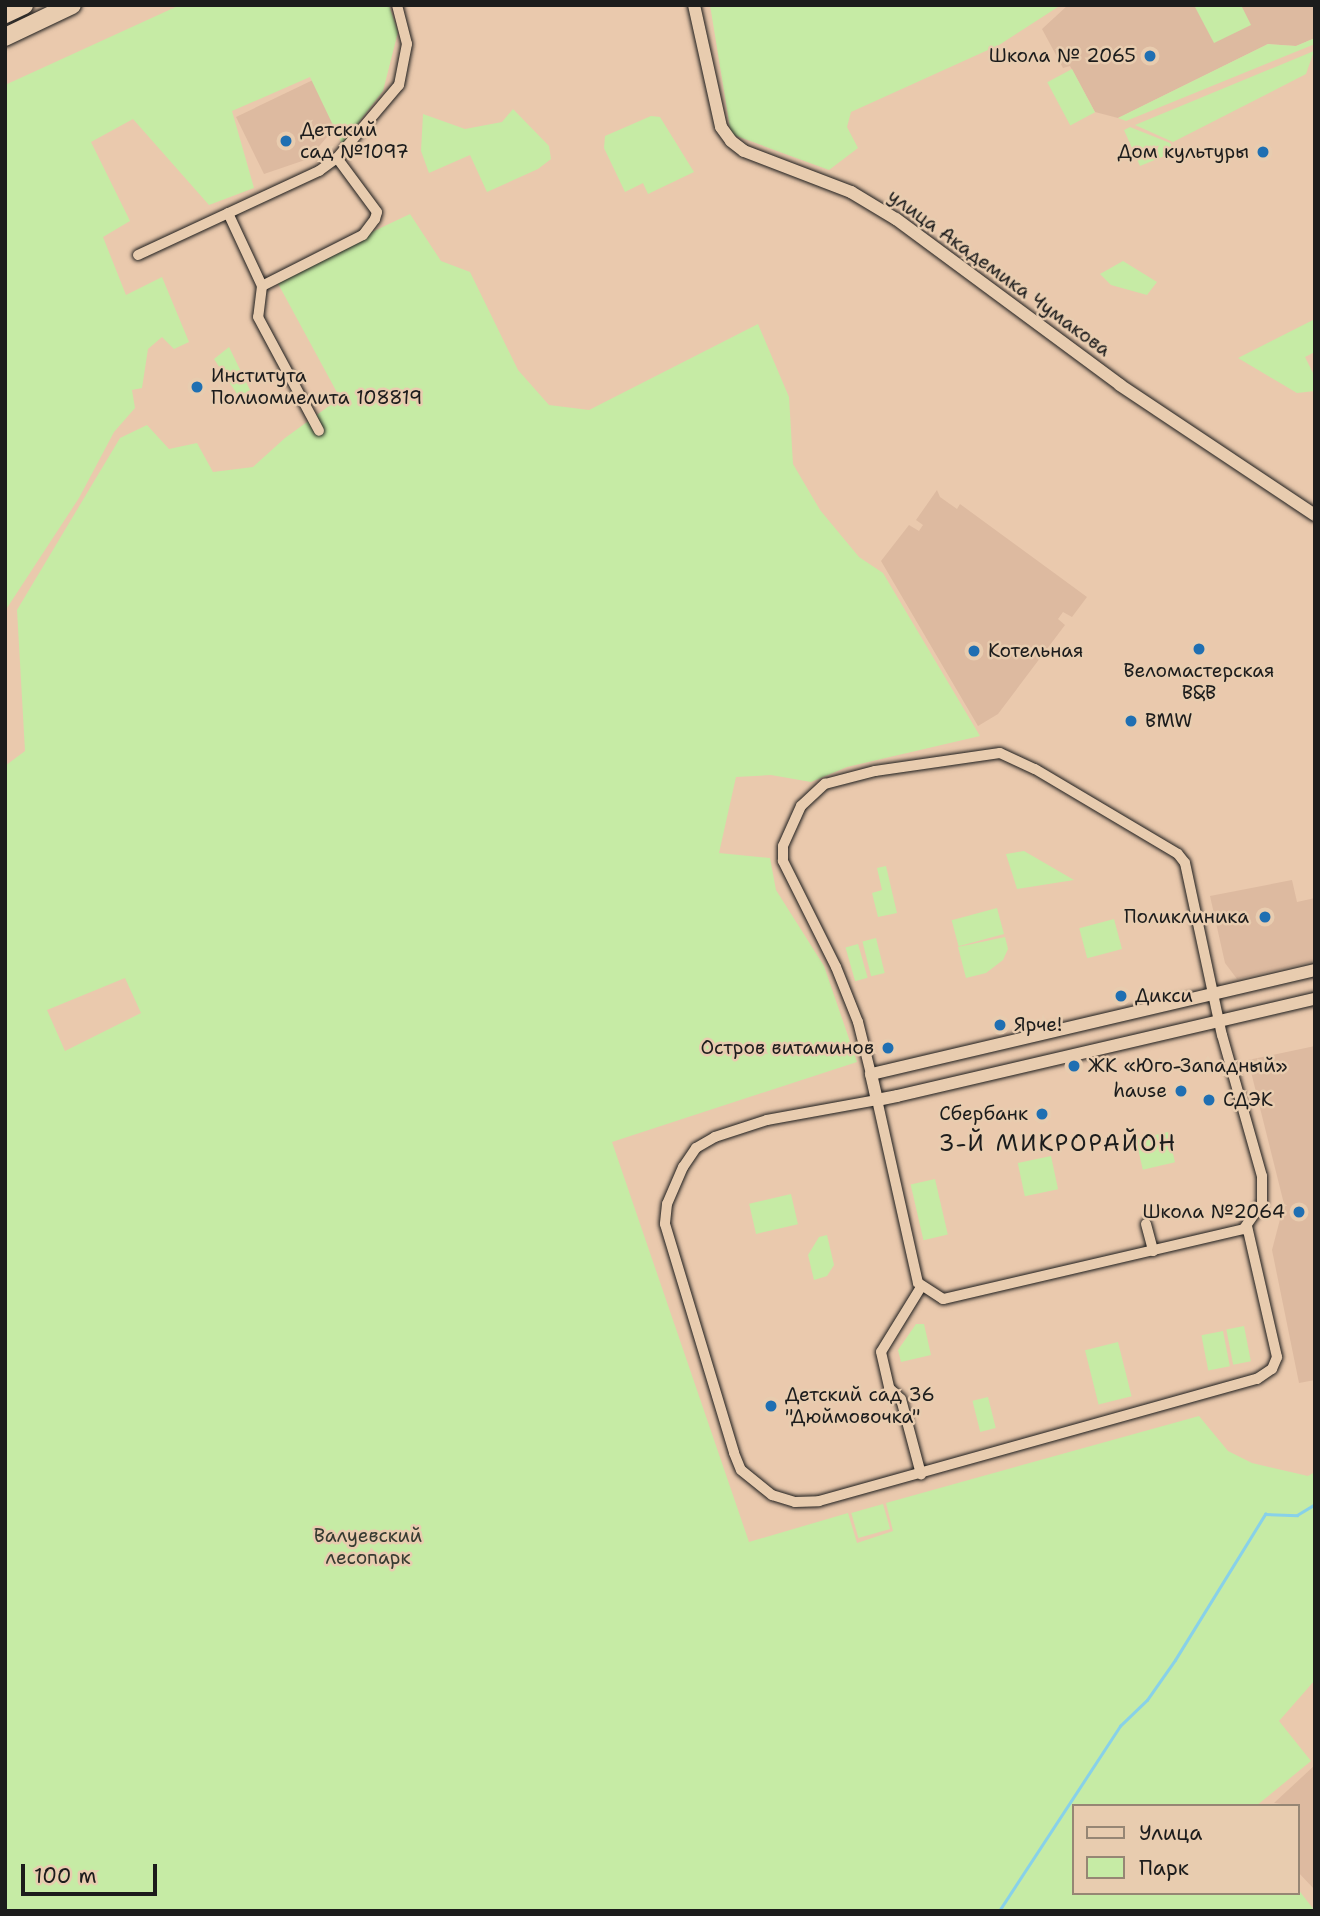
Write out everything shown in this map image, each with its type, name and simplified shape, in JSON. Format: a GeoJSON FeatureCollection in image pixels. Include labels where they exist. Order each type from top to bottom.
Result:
{"type":"FeatureCollection","features":[{"type":"Feature","properties":{"kind":"highway"},"geometry":{"type":"LineString","coordinates":[[5,14],[24,5]]}},
{"type":"Feature","properties":{"kind":"highway"},"geometry":{"type":"LineString","coordinates":[[5,37],[72,5]]}},
{"type":"Feature","properties":{"kind":"street"},"geometry":{"type":"LineString","coordinates":[[138,255],[319,171],[337,158],[399,85],[407,44],[397,5]]}},
{"type":"Feature","properties":{"kind":"street","name":"улица Академика Чумакова"},"geometry":{"type":"LineString","coordinates":[[694,5],[721,127],[738,146],[850,192],[896,219],[1120,385],[1315,515]]}},
{"type":"Feature","properties":{"kind":"street"},"geometry":{"type":"LineString","coordinates":[[262,286],[363,235],[374,219],[377,212],[337,158]]}},
{"type":"Feature","properties":{"kind":"street"},"geometry":{"type":"LineString","coordinates":[[228,213],[262,286],[258,317],[318,431]]}},
{"type":"Feature","properties":{"kind":"street"},"geometry":{"type":"LineString","coordinates":[[990,752],[1035,769],[1178,854],[1185,863],[1220,1021],[1263,1183],[1259,1210],[1247,1226],[954,1299],[935,1297],[921,1287],[871,1074],[836,967],[783,861],[783,846],[802,806],[822,785],[990,752]]}},
{"type":"Feature","properties":{"kind":"street"},"geometry":{"type":"LineString","coordinates":[[871,1074],[1315,970]]}},
{"type":"Feature","properties":{"kind":"street"},"geometry":{"type":"LineString","coordinates":[[1247,1226],[1276,1347],[1276,1364],[1268,1373],[1204,1396],[921,1474],[819,1501],[795,1503],[759,1488],[741,1470],[665,1224],[667,1204],[678,1173],[696,1149],[715,1137],[767,1120],[877,1100],[1315,999]]}},
{"type":"Feature","properties":{"kind":"street"},"geometry":{"type":"LineString","coordinates":[[1146,1224],[1153,1251]]}},
{"type":"Feature","properties":{"kind":"street"},"geometry":{"type":"LineString","coordinates":[[921,1287],[881,1352],[889,1388],[901,1399],[921,1474]]}},
{"type":"Feature","properties":{"kind":"shaded area","name":"Школа № 2065"},"geometry":{"type":"Polygon","coordinates":[[[1068,5],[1315,5],[1315,38],[1296,46],[1268,44],[1118,118],[1095,112],[1070,66],[1063,68],[1042,29],[1068,5]]]}},
{"type":"Feature","properties":{"kind":"shaded area","name":"Детский сад №1097"},"geometry":{"type":"Polygon","coordinates":[[[315,79],[340,122],[308,159],[264,174],[236,117],[315,79]]]}},
{"type":"Feature","properties":{"kind":"shaded area"},"geometry":{"type":"Polygon","coordinates":[[[937,490],[940,497],[957,509],[960,504],[1087,597],[1072,617],[1063,612],[1058,619],[1065,625],[998,714],[978,726],[881,561],[909,525],[919,531],[923,525],[916,520],[937,490]]]}},
{"type":"Feature","properties":{"kind":"shaded area","name":"Поликлиника"},"geometry":{"type":"Polygon","coordinates":[[[1292,880],[1297,902],[1315,898],[1315,961],[1237,979],[1225,963],[1210,896],[1292,880]]]}},
{"type":"Feature","properties":{"kind":"shaded area","name":"Школа №2064"},"geometry":{"type":"Polygon","coordinates":[[[1315,1046],[1315,1380],[1299,1383],[1272,1250],[1284,1204],[1248,1060],[1315,1046]]]}},
{"type":"Feature","properties":{"kind":"shaded area"},"geometry":{"type":"Polygon","coordinates":[[[1315,1765],[1315,1890],[1299,1873],[1299,1804],[1274,1803],[1315,1765]]]}},
{"type":"Feature","properties":{"kind":"green space"},"geometry":{"type":"Polygon","coordinates":[[[180,5],[389,5],[398,32],[383,91],[342,144],[310,77],[232,111],[254,188],[209,205],[133,119],[91,142],[130,221],[103,237],[126,295],[162,277],[189,342],[174,349],[162,337],[148,349],[142,388],[132,390],[135,408],[114,432],[79,498],[5,611],[5,85],[180,5]]]}},
{"type":"Feature","properties":{"kind":"green space"},"geometry":{"type":"Polygon","coordinates":[[[710,5],[1061,5],[999,45],[851,112],[847,127],[858,148],[829,170],[731,134],[710,5]]]}},
{"type":"Feature","properties":{"kind":"green space"},"geometry":{"type":"Polygon","coordinates":[[[1194,5],[1241,5],[1251,25],[1214,43],[1194,5]]]}},
{"type":"Feature","properties":{"kind":"green space"},"geometry":{"type":"Polygon","coordinates":[[[1315,38],[1315,44],[1126,121],[1118,118],[1268,44],[1296,46],[1315,38]]]}},
{"type":"Feature","properties":{"kind":"green space"},"geometry":{"type":"Polygon","coordinates":[[[1314,51],[1306,74],[1173,142],[1135,125],[1314,51]]]}},
{"type":"Feature","properties":{"kind":"green space"},"geometry":{"type":"Polygon","coordinates":[[[1072,69],[1095,112],[1070,125],[1047,82],[1072,69]]]}},
{"type":"Feature","properties":{"kind":"green space"},"geometry":{"type":"Polygon","coordinates":[[[513,109],[549,146],[551,159],[538,169],[487,192],[470,155],[429,173],[421,151],[423,114],[465,129],[502,122],[513,109]]]}},
{"type":"Feature","properties":{"kind":"green space"},"geometry":{"type":"Polygon","coordinates":[[[651,116],[660,117],[694,172],[648,194],[643,183],[625,192],[604,148],[605,136],[651,116]]]}},
{"type":"Feature","properties":{"kind":"green space"},"geometry":{"type":"Polygon","coordinates":[[[1130,127],[1170,143],[1174,152],[1140,166],[1124,130],[1130,127]]]}},
{"type":"Feature","properties":{"kind":"green space","name":"Валуевский лесопарк"},"geometry":{"type":"Polygon","coordinates":[[[410,214],[441,261],[470,272],[518,370],[549,405],[589,410],[758,324],[789,397],[793,464],[820,510],[859,557],[883,573],[980,736],[847,767],[811,782],[771,775],[736,777],[719,853],[770,858],[776,890],[824,966],[857,1062],[612,1142],[749,1542],[848,1513],[857,1543],[893,1531],[886,1503],[1199,1416],[1228,1451],[1252,1463],[1308,1476],[1315,1472],[1315,1680],[1279,1721],[1311,1761],[1258,1804],[1072,1804],[1072,1895],[1299,1895],[1299,1891],[1315,1911],[5,1911],[5,766],[25,751],[17,610],[120,438],[147,425],[169,449],[197,443],[213,472],[253,467],[285,438],[340,398],[275,278],[410,214]],[[125,978],[47,1010],[65,1051],[141,1013],[125,978]]]}},
{"type":"Feature","properties":{"kind":"green space"},"geometry":{"type":"Polygon","coordinates":[[[1123,261],[1157,282],[1147,295],[1111,285],[1100,274],[1123,261]]]}},
{"type":"Feature","properties":{"kind":"green space"},"geometry":{"type":"Polygon","coordinates":[[[1315,319],[1315,352],[1305,357],[1315,377],[1315,391],[1297,393],[1238,358],[1315,319]]]}},
{"type":"Feature","properties":{"kind":"green space"},"geometry":{"type":"Polygon","coordinates":[[[229,347],[250,390],[239,397],[214,359],[229,347]]]}},
{"type":"Feature","properties":{"kind":"green space"},"geometry":{"type":"Polygon","coordinates":[[[1024,851],[1074,880],[1017,889],[1006,854],[1024,851]]]}},
{"type":"Feature","properties":{"kind":"green space"},"geometry":{"type":"Polygon","coordinates":[[[886,866],[897,913],[878,917],[872,893],[882,890],[877,868],[886,866]]]}},
{"type":"Feature","properties":{"kind":"green space"},"geometry":{"type":"Polygon","coordinates":[[[997,908],[1004,934],[959,946],[952,920],[997,908]]]}},
{"type":"Feature","properties":{"kind":"green space"},"geometry":{"type":"Polygon","coordinates":[[[1114,919],[1122,949],[1087,958],[1079,928],[1114,919]]]}},
{"type":"Feature","properties":{"kind":"green space"},"geometry":{"type":"Polygon","coordinates":[[[1005,937],[1008,949],[1003,960],[986,973],[966,978],[958,947],[1005,937]]]}},
{"type":"Feature","properties":{"kind":"green space"},"geometry":{"type":"Polygon","coordinates":[[[876,938],[885,973],[871,976],[862,941],[876,938]]]}},
{"type":"Feature","properties":{"kind":"green space"},"geometry":{"type":"Polygon","coordinates":[[[858,944],[868,978],[855,981],[846,948],[858,944]]]}},
{"type":"Feature","properties":{"kind":"green space"},"geometry":{"type":"Polygon","coordinates":[[[1168,1132],[1175,1162],[1143,1170],[1136,1139],[1168,1132]]]}},
{"type":"Feature","properties":{"kind":"green space"},"geometry":{"type":"Polygon","coordinates":[[[1051,1156],[1058,1189],[1025,1196],[1018,1163],[1051,1156]]]}},
{"type":"Feature","properties":{"kind":"green space"},"geometry":{"type":"Polygon","coordinates":[[[935,1179],[948,1235],[923,1240],[911,1185],[935,1179]]]}},
{"type":"Feature","properties":{"kind":"green space"},"geometry":{"type":"Polygon","coordinates":[[[791,1194],[798,1224],[756,1234],[749,1204],[791,1194]]]}},
{"type":"Feature","properties":{"kind":"green space"},"geometry":{"type":"Polygon","coordinates":[[[827,1235],[834,1265],[827,1276],[814,1280],[808,1255],[819,1237],[827,1235]]]}},
{"type":"Feature","properties":{"kind":"green space"},"geometry":{"type":"Polygon","coordinates":[[[916,1324],[924,1324],[931,1355],[901,1362],[898,1350],[916,1324]]]}},
{"type":"Feature","properties":{"kind":"green space"},"geometry":{"type":"Polygon","coordinates":[[[1244,1326],[1251,1361],[1233,1365],[1226,1329],[1244,1326]]]}},
{"type":"Feature","properties":{"kind":"green space"},"geometry":{"type":"Polygon","coordinates":[[[1223,1331],[1230,1366],[1208,1371],[1201,1335],[1223,1331]]]}},
{"type":"Feature","properties":{"kind":"green space"},"geometry":{"type":"Polygon","coordinates":[[[1118,1342],[1132,1396],[1099,1405],[1085,1350],[1118,1342]]]}},
{"type":"Feature","properties":{"kind":"green space"},"geometry":{"type":"Polygon","coordinates":[[[988,1397],[996,1428],[980,1432],[972,1401],[988,1397]]]}},
{"type":"Feature","properties":{"kind":"green space"},"geometry":{"type":"Polygon","coordinates":[[[883,1504],[890,1529],[858,1538],[851,1513],[883,1504]]]}},
{"type":"Feature","properties":{"kind":"waterway"},"geometry":{"type":"LineString","coordinates":[[999,1911],[1120,1726],[1147,1700],[1175,1660],[1265,1514],[1297,1515],[1315,1504]]}},
{"type":"Feature","properties":{"kind":"place","name":"Школа № 2065"},"geometry":{"type":"Point","coordinates":[1150,56]}},
{"type":"Feature","properties":{"kind":"place","name":"Детский сад №1097"},"geometry":{"type":"Point","coordinates":[286,141]}},
{"type":"Feature","properties":{"kind":"place","name":"Дом культуры"},"geometry":{"type":"Point","coordinates":[1263,152]}},
{"type":"Feature","properties":{"kind":"place","name":"Института Полиомиелита 108819"},"geometry":{"type":"Point","coordinates":[197,387]}},
{"type":"Feature","properties":{"kind":"place","name":"Веломастерская B&B"},"geometry":{"type":"Point","coordinates":[1199,649]}},
{"type":"Feature","properties":{"kind":"place","name":"Котельная"},"geometry":{"type":"Point","coordinates":[974,651]}},
{"type":"Feature","properties":{"kind":"place","name":"BMW"},"geometry":{"type":"Point","coordinates":[1131,721]}},
{"type":"Feature","properties":{"kind":"place","name":"Поликлиника"},"geometry":{"type":"Point","coordinates":[1265,917]}},
{"type":"Feature","properties":{"kind":"place","name":"Дикси"},"geometry":{"type":"Point","coordinates":[1121,996]}},
{"type":"Feature","properties":{"kind":"place","name":"Ярче!"},"geometry":{"type":"Point","coordinates":[1000,1025]}},
{"type":"Feature","properties":{"kind":"place","name":"Остров витаминов"},"geometry":{"type":"Point","coordinates":[888,1048]}},
{"type":"Feature","properties":{"kind":"place","name":"ЖК «Юго-Западный»"},"geometry":{"type":"Point","coordinates":[1074,1066]}},
{"type":"Feature","properties":{"kind":"place","name":"hause"},"geometry":{"type":"Point","coordinates":[1181,1091]}},
{"type":"Feature","properties":{"kind":"place","name":"СДЭК"},"geometry":{"type":"Point","coordinates":[1209,1100]}},
{"type":"Feature","properties":{"kind":"place","name":"Сбербанк"},"geometry":{"type":"Point","coordinates":[1042,1114]}},
{"type":"Feature","properties":{"kind":"place","name":"Школа №2064"},"geometry":{"type":"Point","coordinates":[1299,1212]}},
{"type":"Feature","properties":{"kind":"place","name":"Детский сад 36 \"Дюймовочка\""},"geometry":{"type":"Point","coordinates":[771,1406]}},
{"type":"Feature","properties":{"kind":"district","name":"3-Й МИКРОРАЙОН"},"geometry":{"type":"Point","coordinates":[1058,1143]}}]}
